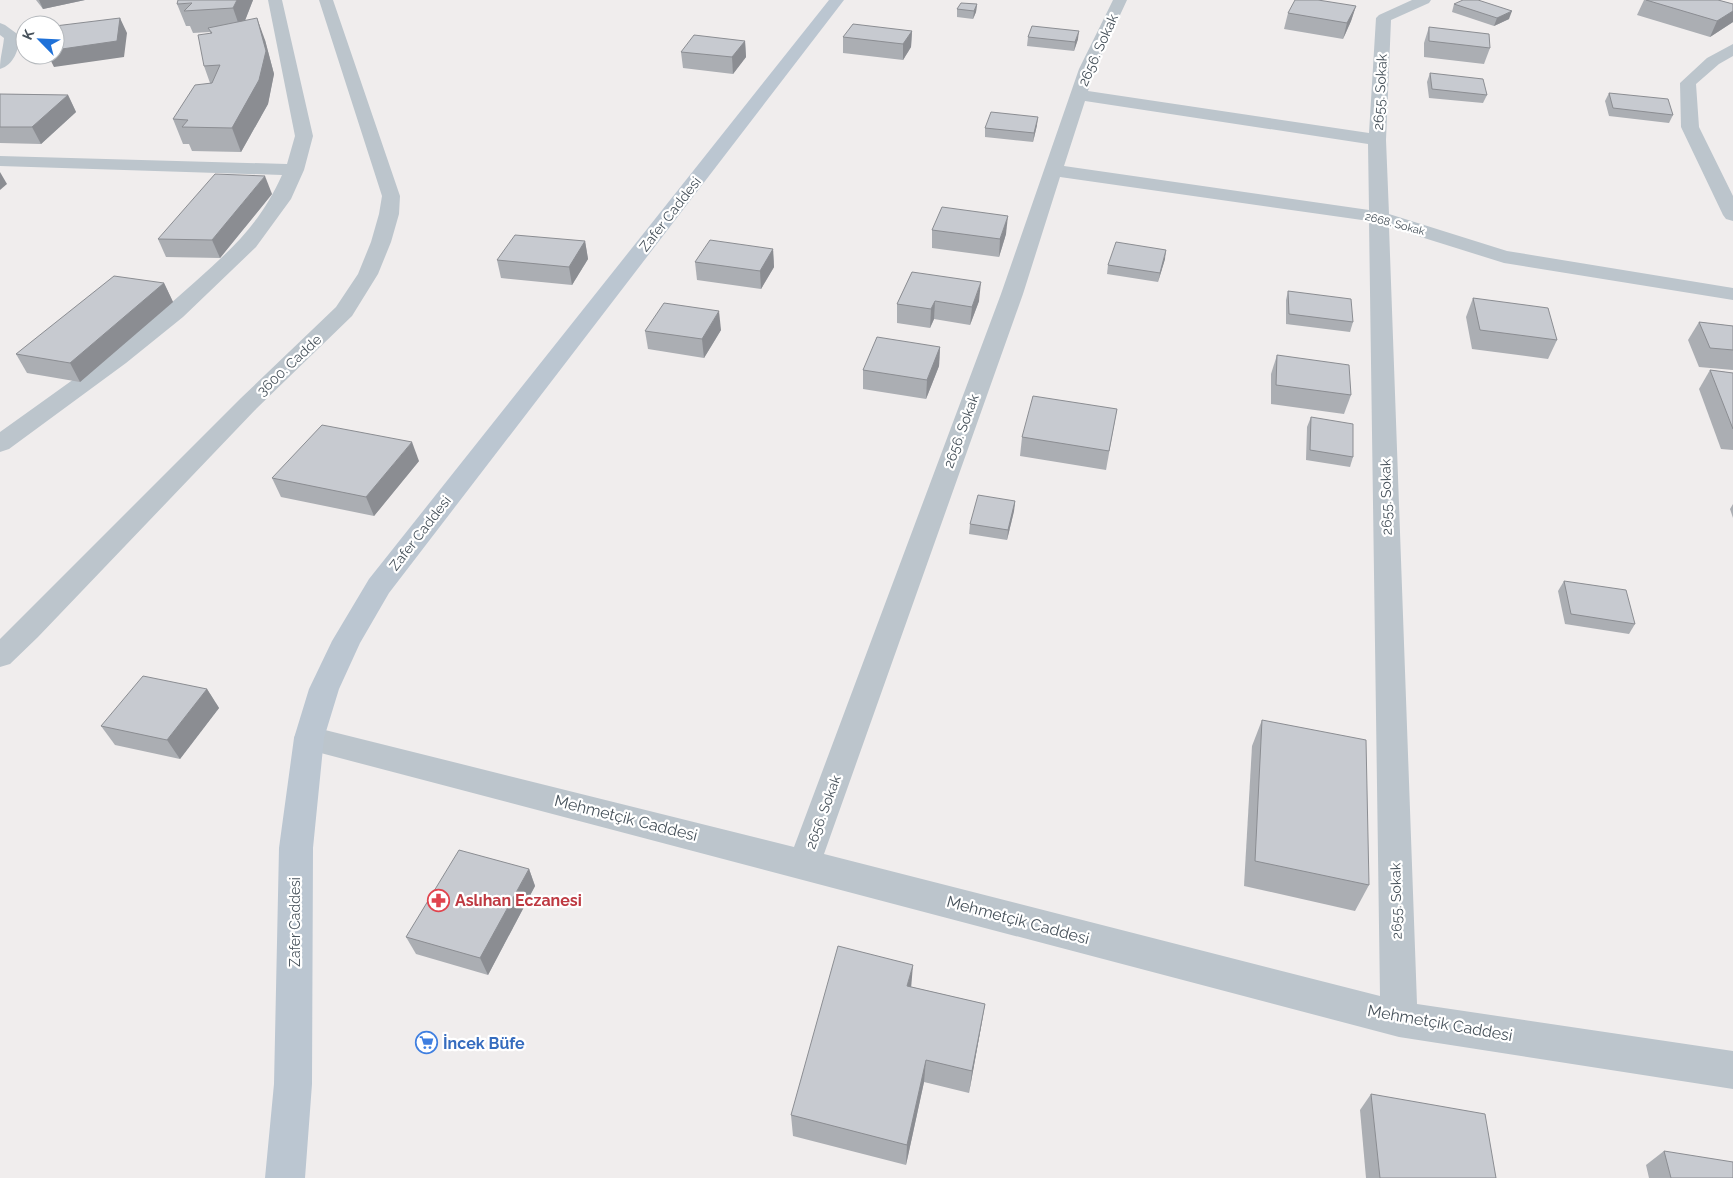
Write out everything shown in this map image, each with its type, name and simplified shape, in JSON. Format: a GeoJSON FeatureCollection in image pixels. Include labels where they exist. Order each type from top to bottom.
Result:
{"type":"FeatureCollection","features":[{"type":"Feature","properties":{"kind":"main road","name":"Zafer Caddesi"},"geometry":{"type":"LineString","coordinates":[[285,1178],[293,1084],[296,848],[309,738],[324,689],[346,641],[379,586],[838,0]]}},
{"type":"Feature","properties":{"kind":"street"},"geometry":{"type":"LineString","coordinates":[[0,444],[118,358],[182,306],[249,243],[281,199],[295,170],[304,136],[274,0]]}},
{"type":"Feature","properties":{"kind":"street","name":"3600. Cadde"},"geometry":{"type":"LineString","coordinates":[[0,656],[28,630],[249,403],[344,312],[368,274],[382,242],[391,196],[326,0]]}},
{"type":"Feature","properties":{"kind":"street","name":"2656. Sokak"},"geometry":{"type":"LineString","coordinates":[[804,864],[1012,294],[1087,69],[1120,0]]}},
{"type":"Feature","properties":{"kind":"street","name":"2655. Sokak"},"geometry":{"type":"LineString","coordinates":[[1399,1019],[1377,140],[1384,18],[1424,0]]}},
{"type":"Feature","properties":{"kind":"street"},"geometry":{"type":"LineString","coordinates":[[0,28],[12,36],[11,50],[0,64]]}},
{"type":"Feature","properties":{"kind":"street"},"geometry":{"type":"LineString","coordinates":[[1733,48],[1713,61],[1688,83],[1690,127],[1733,215]]}},
{"type":"Feature","properties":{"kind":"street"},"geometry":{"type":"LineString","coordinates":[[1078,95],[1377,140]]}},
{"type":"Feature","properties":{"kind":"street"},"geometry":{"type":"LineString","coordinates":[[0,161],[295,170]]}},
{"type":"Feature","properties":{"kind":"street","name":"2668. Sokak"},"geometry":{"type":"LineString","coordinates":[[1053,170],[1379,217],[1504,257],[1733,294]]}},
{"type":"Feature","properties":{"kind":"street","name":"Mehmetçik Caddesi"},"geometry":{"type":"LineString","coordinates":[[309,738],[804,864],[1399,1019],[1733,1070]]}},
{"type":"Feature","properties":{"kind":"building"},"geometry":{"type":"Polygon","coordinates":[[[178,0],[237,0],[233,8],[184,11],[192,3],[177,4],[178,0]]]}},
{"type":"Feature","properties":{"kind":"building"},"geometry":{"type":"Polygon","coordinates":[[[1295,0],[1318,0],[1356,6],[1347,23],[1288,13],[1295,0]]]}},
{"type":"Feature","properties":{"kind":"building"},"geometry":{"type":"Polygon","coordinates":[[[1463,0],[1478,0],[1512,11],[1497,18],[1454,4],[1463,0]]]}},
{"type":"Feature","properties":{"kind":"building"},"geometry":{"type":"Polygon","coordinates":[[[1646,0],[1718,0],[1733,4],[1733,11],[1717,21],[1646,0]]]}},
{"type":"Feature","properties":{"kind":"building"},"geometry":{"type":"Polygon","coordinates":[[[961,3],[977,4],[974,11],[957,9],[961,3]]]}},
{"type":"Feature","properties":{"kind":"building"},"geometry":{"type":"Polygon","coordinates":[[[120,18],[117,41],[65,49],[65,25],[120,18]]]}},
{"type":"Feature","properties":{"kind":"building"},"geometry":{"type":"Polygon","coordinates":[[[257,18],[266,51],[259,80],[232,128],[182,127],[188,120],[173,119],[195,85],[212,83],[220,65],[204,66],[198,35],[212,33],[208,28],[257,18]]]}},
{"type":"Feature","properties":{"kind":"building"},"geometry":{"type":"Polygon","coordinates":[[[853,24],[912,31],[903,44],[843,37],[853,24]]]}},
{"type":"Feature","properties":{"kind":"building"},"geometry":{"type":"Polygon","coordinates":[[[1032,26],[1079,31],[1075,42],[1028,37],[1032,26]]]}},
{"type":"Feature","properties":{"kind":"building"},"geometry":{"type":"Polygon","coordinates":[[[1429,27],[1489,34],[1490,48],[1429,41],[1429,27]]]}},
{"type":"Feature","properties":{"kind":"building"},"geometry":{"type":"Polygon","coordinates":[[[694,35],[745,41],[732,57],[681,52],[694,35]]]}},
{"type":"Feature","properties":{"kind":"building"},"geometry":{"type":"Polygon","coordinates":[[[1430,73],[1483,79],[1487,95],[1432,89],[1430,73]]]}},
{"type":"Feature","properties":{"kind":"building"},"geometry":{"type":"Polygon","coordinates":[[[1609,93],[1668,99],[1673,115],[1613,108],[1609,93]]]}},
{"type":"Feature","properties":{"kind":"building"},"geometry":{"type":"Polygon","coordinates":[[[0,94],[68,95],[32,127],[0,127],[0,94]]]}},
{"type":"Feature","properties":{"kind":"building"},"geometry":{"type":"Polygon","coordinates":[[[991,112],[1038,117],[1034,133],[985,128],[991,112]]]}},
{"type":"Feature","properties":{"kind":"building"},"geometry":{"type":"Polygon","coordinates":[[[215,174],[265,176],[212,240],[158,239],[215,174]]]}},
{"type":"Feature","properties":{"kind":"building"},"geometry":{"type":"Polygon","coordinates":[[[942,207],[1008,216],[1000,239],[932,230],[942,207]]]}},
{"type":"Feature","properties":{"kind":"building"},"geometry":{"type":"Polygon","coordinates":[[[515,235],[585,241],[569,267],[497,260],[515,235]]]}},
{"type":"Feature","properties":{"kind":"building"},"geometry":{"type":"Polygon","coordinates":[[[710,240],[773,249],[760,271],[695,262],[710,240]]]}},
{"type":"Feature","properties":{"kind":"building"},"geometry":{"type":"Polygon","coordinates":[[[1116,242],[1166,250],[1160,273],[1108,265],[1116,242]]]}},
{"type":"Feature","properties":{"kind":"building"},"geometry":{"type":"Polygon","coordinates":[[[912,272],[981,282],[972,307],[935,301],[931,309],[897,304],[912,272]]]}},
{"type":"Feature","properties":{"kind":"building"},"geometry":{"type":"Polygon","coordinates":[[[114,276],[164,283],[70,363],[16,354],[114,276]]]}},
{"type":"Feature","properties":{"kind":"building"},"geometry":{"type":"Polygon","coordinates":[[[1288,291],[1351,299],[1353,322],[1289,314],[1288,291]]]}},
{"type":"Feature","properties":{"kind":"building"},"geometry":{"type":"Polygon","coordinates":[[[1473,298],[1548,308],[1557,340],[1480,330],[1473,298]]]}},
{"type":"Feature","properties":{"kind":"building"},"geometry":{"type":"Polygon","coordinates":[[[664,303],[719,311],[702,339],[645,331],[664,303]]]}},
{"type":"Feature","properties":{"kind":"building"},"geometry":{"type":"Polygon","coordinates":[[[1699,322],[1733,326],[1733,350],[1710,348],[1699,322]]]}},
{"type":"Feature","properties":{"kind":"building"},"geometry":{"type":"Polygon","coordinates":[[[877,337],[940,347],[927,380],[863,370],[877,337]]]}},
{"type":"Feature","properties":{"kind":"building"},"geometry":{"type":"Polygon","coordinates":[[[1277,355],[1349,365],[1351,395],[1276,385],[1277,355]]]}},
{"type":"Feature","properties":{"kind":"building"},"geometry":{"type":"Polygon","coordinates":[[[1710,370],[1733,373],[1733,429],[1710,370]]]}},
{"type":"Feature","properties":{"kind":"building"},"geometry":{"type":"Polygon","coordinates":[[[1033,396],[1117,409],[1109,451],[1022,437],[1033,396]]]}},
{"type":"Feature","properties":{"kind":"building"},"geometry":{"type":"Polygon","coordinates":[[[1311,417],[1353,424],[1353,457],[1310,450],[1311,417]]]}},
{"type":"Feature","properties":{"kind":"building"},"geometry":{"type":"Polygon","coordinates":[[[322,425],[412,442],[366,497],[272,478],[322,425]]]}},
{"type":"Feature","properties":{"kind":"building"},"geometry":{"type":"Polygon","coordinates":[[[978,495],[1015,501],[1008,530],[970,524],[978,495]]]}},
{"type":"Feature","properties":{"kind":"building"},"geometry":{"type":"Polygon","coordinates":[[[1564,581],[1626,590],[1635,624],[1571,614],[1564,581]]]}},
{"type":"Feature","properties":{"kind":"building"},"geometry":{"type":"Polygon","coordinates":[[[143,676],[207,689],[167,740],[101,726],[143,676]]]}},
{"type":"Feature","properties":{"kind":"building"},"geometry":{"type":"Polygon","coordinates":[[[1262,720],[1366,740],[1369,885],[1255,861],[1262,720]]]}},
{"type":"Feature","properties":{"kind":"building"},"geometry":{"type":"Polygon","coordinates":[[[459,850],[529,869],[480,958],[406,937],[459,850]]]}},
{"type":"Feature","properties":{"kind":"building"},"geometry":{"type":"Polygon","coordinates":[[[838,946],[913,965],[907,986],[985,1004],[972,1071],[926,1060],[907,1145],[791,1115],[838,946]]]}},
{"type":"Feature","properties":{"kind":"building"},"geometry":{"type":"Polygon","coordinates":[[[1371,1094],[1485,1114],[1496,1178],[1380,1178],[1371,1094]]]}},
{"type":"Feature","properties":{"kind":"building"},"geometry":{"type":"Polygon","coordinates":[[[1664,1151],[1733,1162],[1733,1178],[1671,1178],[1664,1151]]]}},
{"type":"Feature","properties":{"kind":"place","name":"Aslıhan Eczanesi"},"geometry":{"type":"Point","coordinates":[439,900]}},
{"type":"Feature","properties":{"kind":"place","name":"İncek Büfe"},"geometry":{"type":"Point","coordinates":[427,1043]}}]}
